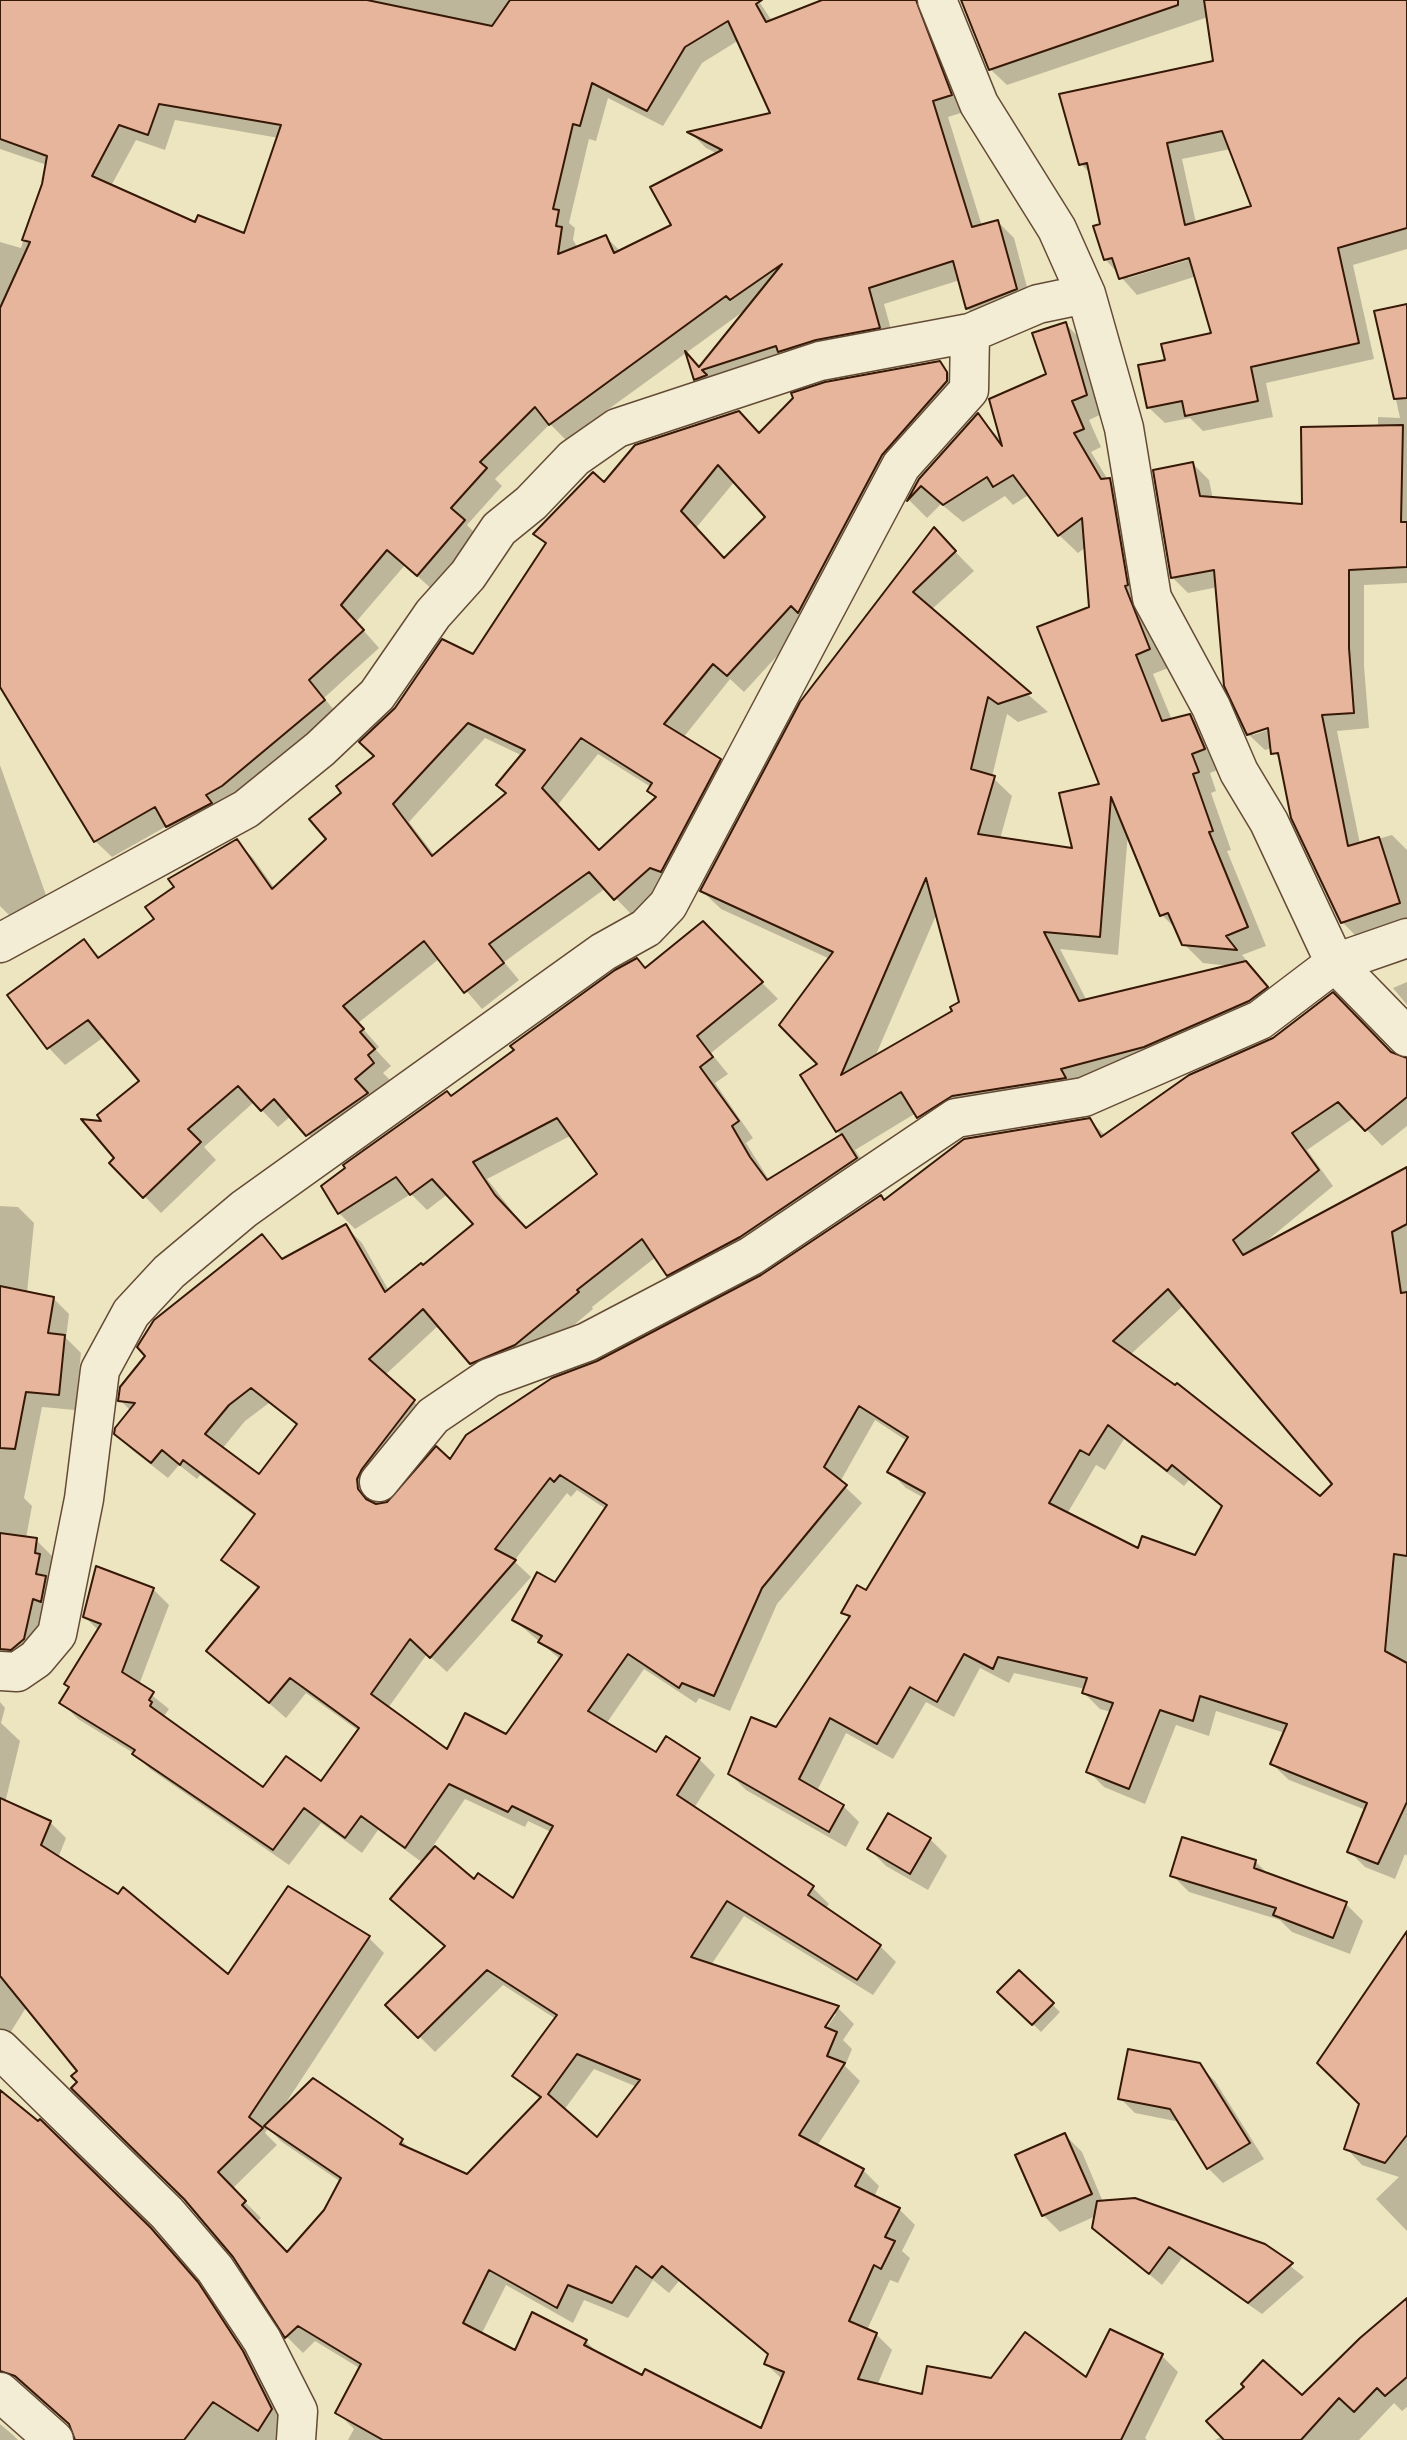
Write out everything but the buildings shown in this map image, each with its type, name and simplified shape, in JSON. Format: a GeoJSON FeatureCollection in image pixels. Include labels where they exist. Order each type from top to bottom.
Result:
{"type":"FeatureCollection","features":[{"type":"Feature","properties":{"kind":"street"},"geometry":{"type":"LineString","coordinates":[[937,0],[979,104],[1057,229],[1086,294],[1124,428],[1152,598],[1211,706],[1239,772],[1269,822],[1335,964],[1407,1037]]}},
{"type":"Feature","properties":{"kind":"street"},"geometry":{"type":"LineString","coordinates":[[0,943],[246,809],[320,749],[377,695],[433,614],[468,575],[499,529],[531,503],[574,458],[617,428],[820,361],[970,333],[1038,304],[1086,294]]}},
{"type":"Feature","properties":{"kind":"street"},"geometry":{"type":"LineString","coordinates":[[0,1671],[17,1672],[36,1659],[57,1634],[85,1499],[100,1370],[131,1313],[169,1272],[244,1209],[603,952],[646,928],[668,905],[901,466],[970,390],[970,333]]}},
{"type":"Feature","properties":{"kind":"street"},"geometry":{"type":"LineString","coordinates":[[379,1482],[433,1416],[489,1378],[587,1342],[751,1256],[956,1118],[1084,1097],[1260,1020],[1335,964],[1407,938]]}},
{"type":"Feature","properties":{"kind":"street"},"geometry":{"type":"LineString","coordinates":[[0,2049],[167,2213],[215,2269],[262,2340],[298,2411],[296,2440]]}},
{"type":"Feature","properties":{"kind":"street"},"geometry":{"type":"LineString","coordinates":[[0,2392],[54,2440]]}}]}
